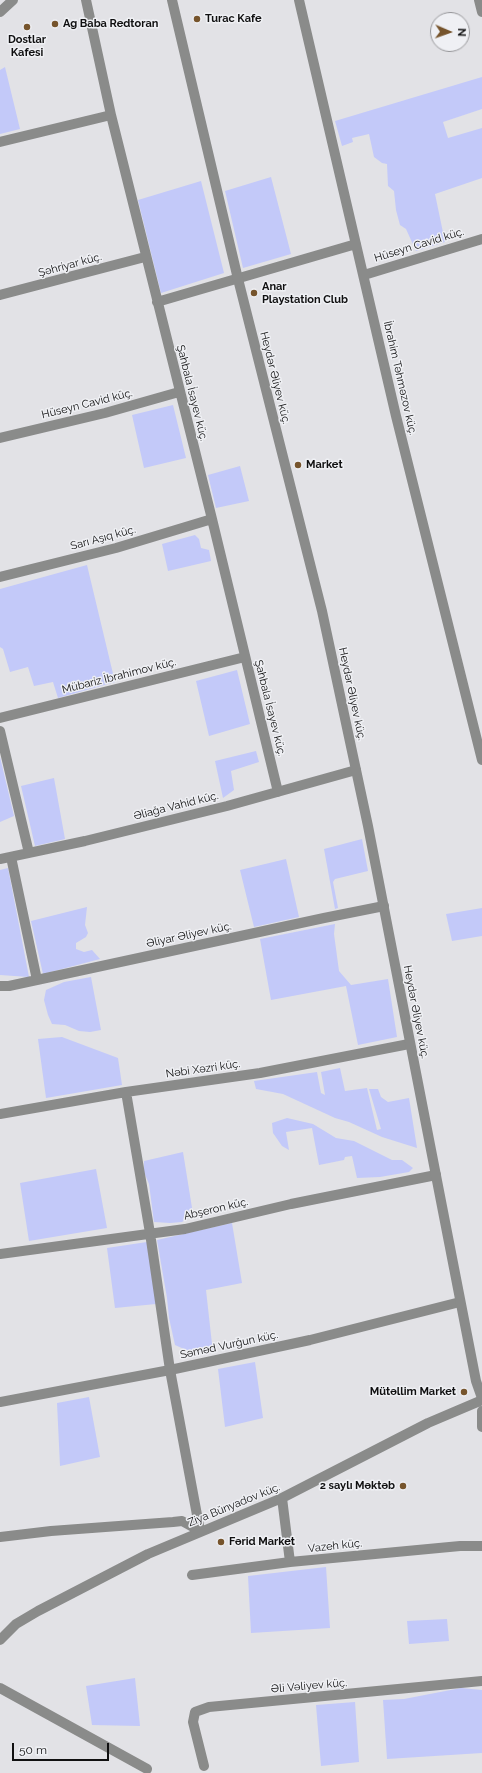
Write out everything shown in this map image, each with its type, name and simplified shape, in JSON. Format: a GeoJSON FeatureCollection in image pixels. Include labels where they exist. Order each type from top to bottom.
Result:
{"type":"FeatureCollection","features":[{"type":"Feature","properties":{"kind":"street"},"geometry":{"type":"LineString","coordinates":[[0,12],[13,0]]}},
{"type":"Feature","properties":{"kind":"street","name":"Şahbala İsayev küç."},"geometry":{"type":"LineString","coordinates":[[86,0],[111,115],[145,257],[212,519],[278,792]]}},
{"type":"Feature","properties":{"kind":"street","name":"Heydər Əliyev küç."},"geometry":{"type":"LineString","coordinates":[[172,0],[238,279],[322,611],[384,906],[409,1044],[476,1381],[482,1399]]}},
{"type":"Feature","properties":{"kind":"street","name":"İbrahim Təhməzov küç."},"geometry":{"type":"LineString","coordinates":[[299,0],[396,416],[482,760]]}},
{"type":"Feature","properties":{"kind":"street"},"geometry":{"type":"LineString","coordinates":[[479,0],[482,12]]}},
{"type":"Feature","properties":{"kind":"street"},"geometry":{"type":"LineString","coordinates":[[0,142],[111,115]]}},
{"type":"Feature","properties":{"kind":"street","name":"Hüseyn Cavid küç."},"geometry":{"type":"LineString","coordinates":[[364,275],[482,238]]}},
{"type":"Feature","properties":{"kind":"street"},"geometry":{"type":"LineString","coordinates":[[157,302],[356,244]]}},
{"type":"Feature","properties":{"kind":"street","name":"Şəhriyar küç."},"geometry":{"type":"LineString","coordinates":[[0,295],[145,257]]}},
{"type":"Feature","properties":{"kind":"street","name":"Hüseyn Cavid küç."},"geometry":{"type":"LineString","coordinates":[[0,438],[105,413],[180,392]]}},
{"type":"Feature","properties":{"kind":"street","name":"Sarı Aşıq küç."},"geometry":{"type":"LineString","coordinates":[[0,577],[116,548],[212,519]]}},
{"type":"Feature","properties":{"kind":"street","name":"Mübariz İbrahimov küç."},"geometry":{"type":"LineString","coordinates":[[0,718],[245,657]]}},
{"type":"Feature","properties":{"kind":"street"},"geometry":{"type":"LineString","coordinates":[[0,731],[29,853]]}},
{"type":"Feature","properties":{"kind":"street","name":"Əliağa Vahid küç."},"geometry":{"type":"LineString","coordinates":[[0,859],[227,806],[356,770]]}},
{"type":"Feature","properties":{"kind":"street"},"geometry":{"type":"LineString","coordinates":[[11,857],[37,980]]}},
{"type":"Feature","properties":{"kind":"street","name":"Əliyar Əliyev küç."},"geometry":{"type":"LineString","coordinates":[[0,986],[37,980],[384,906]]}},
{"type":"Feature","properties":{"kind":"street","name":"Nəbi Xəzri küç."},"geometry":{"type":"LineString","coordinates":[[0,1114],[126,1092],[260,1073],[409,1044]]}},
{"type":"Feature","properties":{"kind":"street"},"geometry":{"type":"LineString","coordinates":[[126,1092],[150,1233],[170,1370],[200,1531]]}},
{"type":"Feature","properties":{"kind":"street","name":"Abşeron küç."},"geometry":{"type":"LineString","coordinates":[[0,1254],[185,1228],[291,1204],[436,1175]]}},
{"type":"Feature","properties":{"kind":"street","name":"Səməd Vurğun küç."},"geometry":{"type":"LineString","coordinates":[[0,1402],[170,1370],[310,1340],[460,1302]]}},
{"type":"Feature","properties":{"kind":"street","name":"Ziya Bünyadov küç."},"geometry":{"type":"LineString","coordinates":[[0,1640],[16,1624],[38,1611],[148,1554],[282,1498],[428,1423],[482,1399]]}},
{"type":"Feature","properties":{"kind":"street"},"geometry":{"type":"LineString","coordinates":[[482,1411],[482,1427]]}},
{"type":"Feature","properties":{"kind":"street"},"geometry":{"type":"LineString","coordinates":[[282,1498],[290,1562]]}},
{"type":"Feature","properties":{"kind":"street"},"geometry":{"type":"LineString","coordinates":[[0,1537],[51,1531],[173,1522],[182,1522],[200,1531]]}},
{"type":"Feature","properties":{"kind":"street","name":"Vazeh küç."},"geometry":{"type":"LineString","coordinates":[[192,1576],[290,1562],[460,1546],[482,1546]]}},
{"type":"Feature","properties":{"kind":"street","name":"Əli Vəliyev küç."},"geometry":{"type":"LineString","coordinates":[[204,1766],[193,1722],[195,1712],[209,1707],[482,1681]]}},
{"type":"Feature","properties":{"kind":"street"},"geometry":{"type":"LineString","coordinates":[[0,1688],[147,1769]]}},
{"type":"Feature","properties":{"kind":"shaded area"},"geometry":{"type":"Polygon","coordinates":[[[5,67],[20,129],[0,134],[0,70],[5,67]]]}},
{"type":"Feature","properties":{"kind":"shaded area"},"geometry":{"type":"Polygon","coordinates":[[[482,77],[482,109],[443,122],[448,138],[482,128],[482,178],[435,194],[445,242],[416,251],[406,229],[400,225],[396,210],[394,191],[388,186],[387,164],[382,163],[374,157],[369,134],[352,138],[353,142],[342,146],[335,121],[482,77]]]}},
{"type":"Feature","properties":{"kind":"shaded area"},"geometry":{"type":"Polygon","coordinates":[[[271,177],[291,254],[243,268],[225,191],[271,177]]]}},
{"type":"Feature","properties":{"kind":"shaded area"},"geometry":{"type":"Polygon","coordinates":[[[201,181],[224,273],[161,293],[138,200],[201,181]]]}},
{"type":"Feature","properties":{"kind":"shaded area"},"geometry":{"type":"Polygon","coordinates":[[[173,405],[186,458],[144,468],[132,415],[173,405]]]}},
{"type":"Feature","properties":{"kind":"shaded area"},"geometry":{"type":"Polygon","coordinates":[[[240,466],[249,501],[216,508],[208,475],[240,466]]]}},
{"type":"Feature","properties":{"kind":"shaded area"},"geometry":{"type":"Polygon","coordinates":[[[195,535],[199,539],[201,548],[209,550],[211,561],[168,571],[162,544],[195,535]]]}},
{"type":"Feature","properties":{"kind":"shaded area"},"geometry":{"type":"Polygon","coordinates":[[[87,565],[115,682],[58,698],[53,682],[34,686],[28,667],[10,672],[3,649],[0,647],[0,589],[87,565]]]}},
{"type":"Feature","properties":{"kind":"shaded area"},"geometry":{"type":"Polygon","coordinates":[[[237,670],[250,724],[209,736],[196,681],[237,670]]]}},
{"type":"Feature","properties":{"kind":"shaded area"},"geometry":{"type":"Polygon","coordinates":[[[256,751],[259,762],[231,771],[234,790],[223,798],[215,761],[256,751]]]}},
{"type":"Feature","properties":{"kind":"shaded area"},"geometry":{"type":"Polygon","coordinates":[[[0,757],[14,816],[0,822],[0,757]]]}},
{"type":"Feature","properties":{"kind":"shaded area"},"geometry":{"type":"Polygon","coordinates":[[[54,778],[65,839],[35,846],[21,786],[54,778]]]}},
{"type":"Feature","properties":{"kind":"shaded area"},"geometry":{"type":"Polygon","coordinates":[[[362,839],[368,871],[335,879],[333,882],[338,908],[335,909],[324,849],[362,839]]]}},
{"type":"Feature","properties":{"kind":"shaded area"},"geometry":{"type":"Polygon","coordinates":[[[286,859],[299,917],[254,927],[240,870],[286,859]]]}},
{"type":"Feature","properties":{"kind":"shaded area"},"geometry":{"type":"Polygon","coordinates":[[[8,868],[29,977],[0,975],[0,870],[8,868]]]}},
{"type":"Feature","properties":{"kind":"shaded area"},"geometry":{"type":"Polygon","coordinates":[[[87,907],[85,925],[88,933],[86,937],[76,943],[76,949],[84,952],[92,950],[100,959],[43,974],[31,921],[87,907]]]}},
{"type":"Feature","properties":{"kind":"shaded area"},"geometry":{"type":"Polygon","coordinates":[[[482,908],[482,936],[452,941],[446,914],[482,908]]]}},
{"type":"Feature","properties":{"kind":"shaded area"},"geometry":{"type":"Polygon","coordinates":[[[335,924],[334,934],[339,971],[351,985],[388,979],[397,1037],[358,1045],[346,986],[271,1000],[260,939],[335,924]]]}},
{"type":"Feature","properties":{"kind":"shaded area"},"geometry":{"type":"Polygon","coordinates":[[[91,977],[101,1030],[90,1032],[79,1031],[65,1025],[52,1024],[44,1000],[46,990],[64,982],[91,977]]]}},
{"type":"Feature","properties":{"kind":"shaded area"},"geometry":{"type":"Polygon","coordinates":[[[62,1037],[118,1058],[122,1085],[46,1098],[38,1039],[62,1037]]]}},
{"type":"Feature","properties":{"kind":"shaded area"},"geometry":{"type":"Polygon","coordinates":[[[340,1068],[345,1091],[367,1088],[377,1130],[381,1129],[369,1089],[378,1089],[381,1097],[388,1102],[409,1098],[417,1148],[382,1137],[349,1122],[335,1118],[283,1094],[256,1089],[254,1081],[317,1072],[321,1093],[325,1095],[321,1072],[340,1068]]]}},
{"type":"Feature","properties":{"kind":"shaded area"},"geometry":{"type":"Polygon","coordinates":[[[287,1118],[313,1124],[336,1138],[354,1141],[392,1160],[402,1160],[413,1168],[409,1172],[380,1177],[357,1178],[352,1156],[345,1157],[344,1160],[319,1165],[312,1128],[286,1132],[289,1150],[282,1146],[273,1133],[272,1123],[287,1118]]]}},
{"type":"Feature","properties":{"kind":"shaded area"},"geometry":{"type":"Polygon","coordinates":[[[183,1152],[193,1214],[182,1222],[154,1222],[149,1184],[144,1172],[144,1161],[183,1152]]]}},
{"type":"Feature","properties":{"kind":"shaded area"},"geometry":{"type":"Polygon","coordinates":[[[96,1169],[107,1228],[29,1241],[20,1183],[96,1169]]]}},
{"type":"Feature","properties":{"kind":"shaded area"},"geometry":{"type":"Polygon","coordinates":[[[232,1223],[242,1283],[206,1290],[213,1353],[206,1351],[193,1353],[175,1345],[169,1318],[157,1240],[232,1223]]]}},
{"type":"Feature","properties":{"kind":"shaded area"},"geometry":{"type":"Polygon","coordinates":[[[147,1242],[156,1304],[115,1308],[107,1248],[147,1242]]]}},
{"type":"Feature","properties":{"kind":"shaded area"},"geometry":{"type":"Polygon","coordinates":[[[255,1362],[263,1418],[225,1427],[218,1369],[255,1362]]]}},
{"type":"Feature","properties":{"kind":"shaded area"},"geometry":{"type":"Polygon","coordinates":[[[89,1397],[100,1457],[60,1466],[57,1403],[89,1397]]]}},
{"type":"Feature","properties":{"kind":"shaded area"},"geometry":{"type":"Polygon","coordinates":[[[326,1567],[330,1628],[251,1633],[248,1576],[326,1567]]]}},
{"type":"Feature","properties":{"kind":"shaded area"},"geometry":{"type":"Polygon","coordinates":[[[447,1619],[449,1641],[409,1644],[407,1621],[447,1619]]]}},
{"type":"Feature","properties":{"kind":"shaded area"},"geometry":{"type":"Polygon","coordinates":[[[135,1678],[140,1726],[92,1725],[86,1686],[135,1678]]]}},
{"type":"Feature","properties":{"kind":"shaded area"},"geometry":{"type":"Polygon","coordinates":[[[461,1688],[482,1690],[482,1753],[387,1759],[383,1700],[404,1699],[461,1688]]]}},
{"type":"Feature","properties":{"kind":"shaded area"},"geometry":{"type":"Polygon","coordinates":[[[355,1702],[359,1762],[321,1766],[316,1705],[355,1702]]]}},
{"type":"Feature","properties":{"kind":"place","name":"Turac Kafe"},"geometry":{"type":"Point","coordinates":[197,19]}},
{"type":"Feature","properties":{"kind":"place","name":"Ag Baba Redtoran"},"geometry":{"type":"Point","coordinates":[55,24]}},
{"type":"Feature","properties":{"kind":"place","name":"Dostlar Kafesi"},"geometry":{"type":"Point","coordinates":[27,27]}},
{"type":"Feature","properties":{"kind":"place","name":"Anar Playstation Club"},"geometry":{"type":"Point","coordinates":[254,293]}},
{"type":"Feature","properties":{"kind":"place","name":"Market"},"geometry":{"type":"Point","coordinates":[298,465]}},
{"type":"Feature","properties":{"kind":"place","name":"Mütəllim Market"},"geometry":{"type":"Point","coordinates":[464,1392]}},
{"type":"Feature","properties":{"kind":"place","name":"2 saylı Məktəb"},"geometry":{"type":"Point","coordinates":[403,1486]}},
{"type":"Feature","properties":{"kind":"place","name":"Fərid Market"},"geometry":{"type":"Point","coordinates":[221,1542]}}]}
